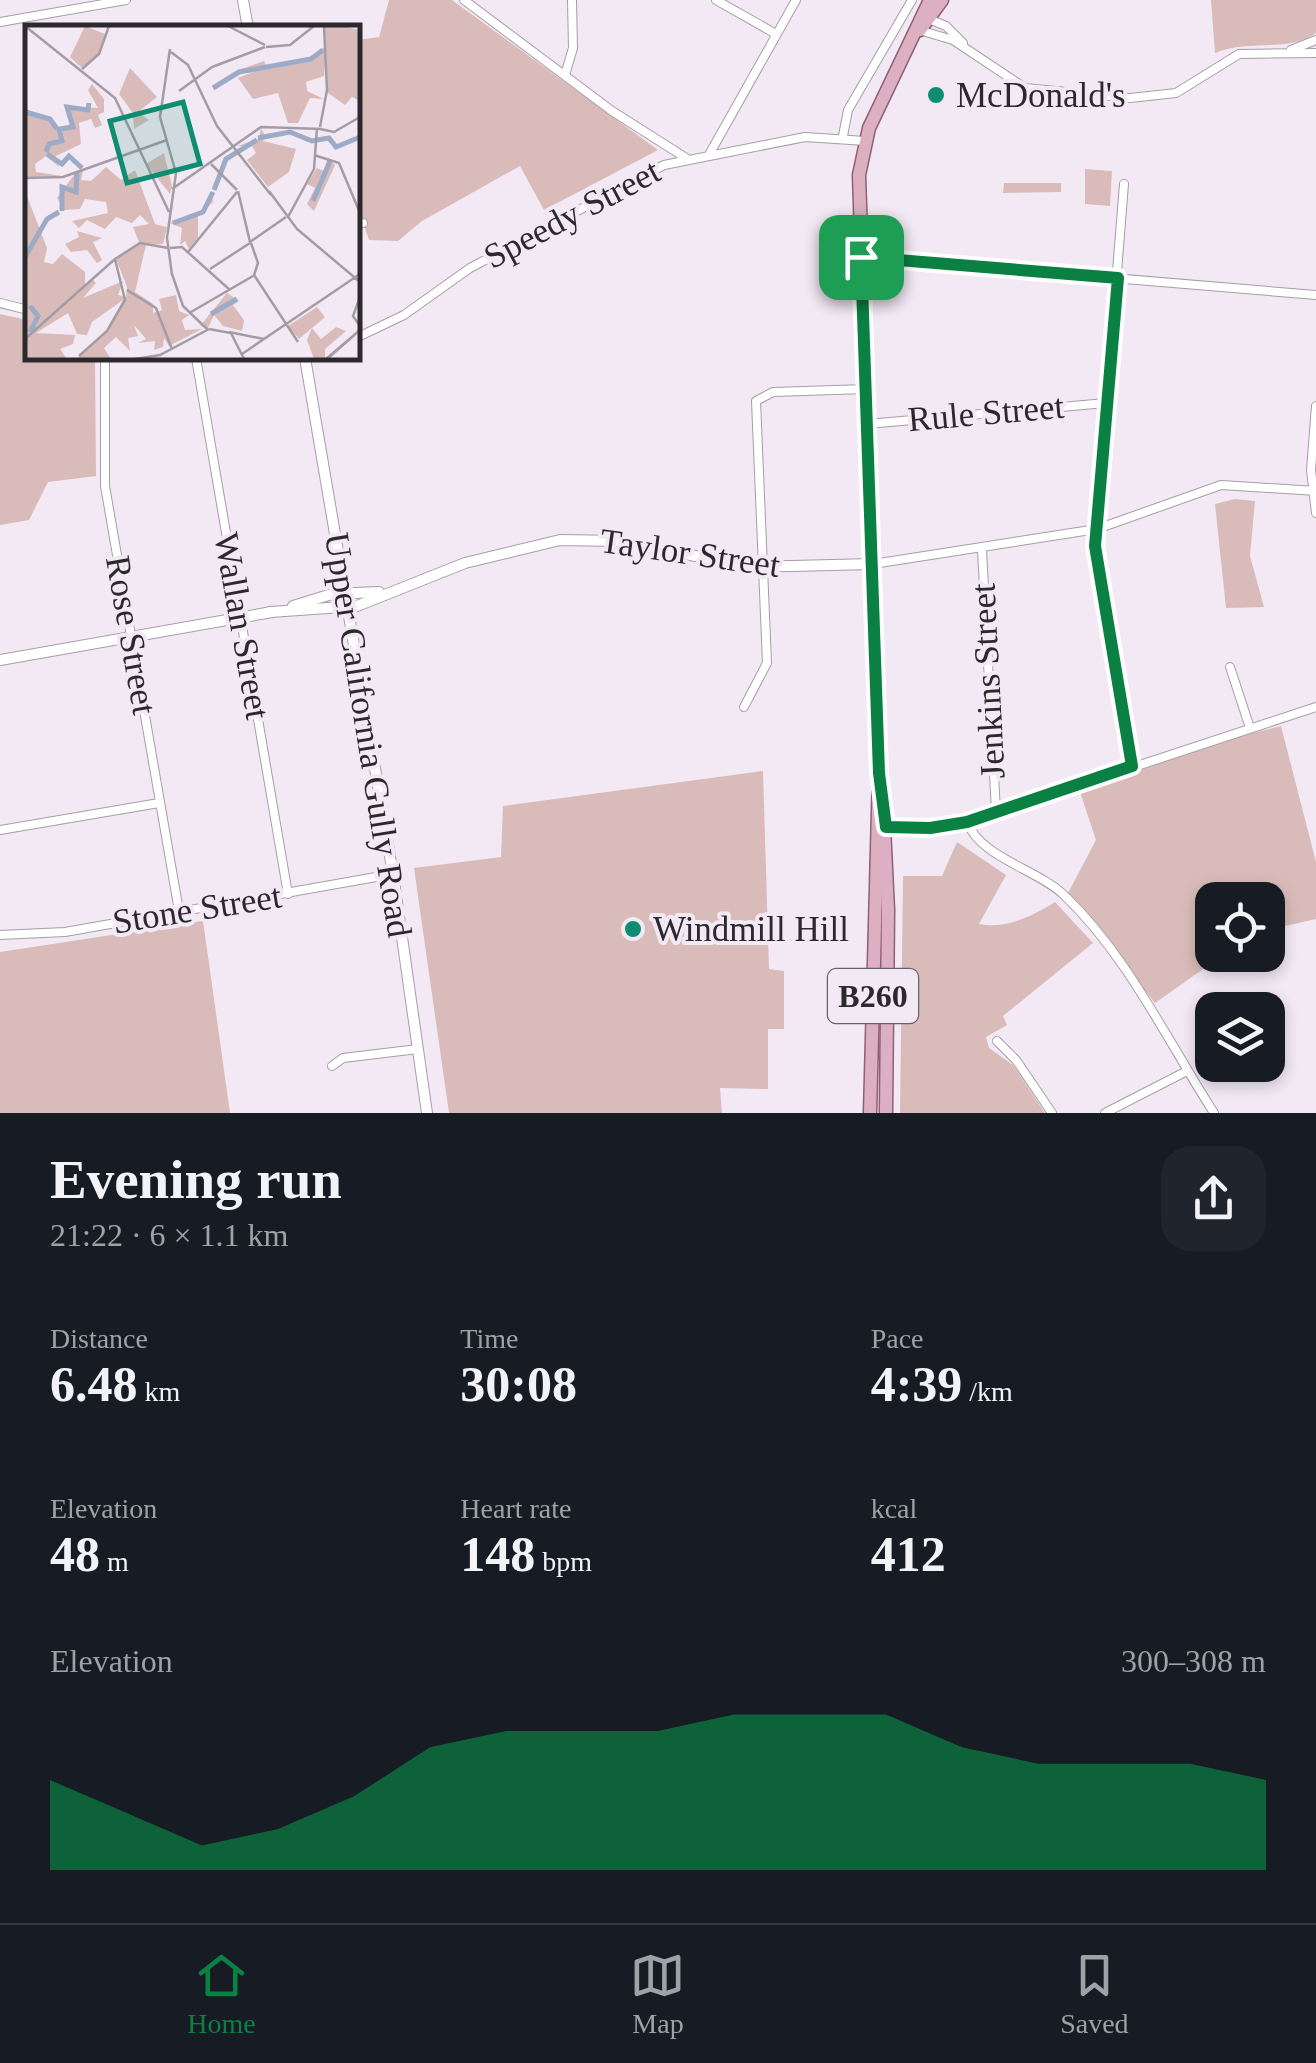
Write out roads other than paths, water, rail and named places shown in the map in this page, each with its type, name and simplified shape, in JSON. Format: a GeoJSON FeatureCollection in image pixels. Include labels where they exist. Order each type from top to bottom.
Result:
{"type":"FeatureCollection","features":[{"type":"Feature","properties":{"kind":"main road","name":"B260"},"geometry":{"type":"LineString","coordinates":[[886,1113],[881,827],[859,175],[865,141],[924,22],[930,0]]}},
{"type":"Feature","properties":{"kind":"main road","name":"B260"},"geometry":{"type":"LineString","coordinates":[[924,22],[942,0]]}},
{"type":"Feature","properties":{"kind":"main road","name":"B260"},"geometry":{"type":"LineString","coordinates":[[870,1113],[881,827]]}},
{"type":"Feature","properties":{"kind":"street"},"geometry":{"type":"LineString","coordinates":[[0,22],[121,0]]}},
{"type":"Feature","properties":{"kind":"street"},"geometry":{"type":"LineString","coordinates":[[243,0],[247,25]]}},
{"type":"Feature","properties":{"kind":"street"},"geometry":{"type":"LineString","coordinates":[[464,0],[565,76],[686,158]]}},
{"type":"Feature","properties":{"kind":"street"},"geometry":{"type":"LineString","coordinates":[[565,76],[572,48],[572,0]]}},
{"type":"Feature","properties":{"kind":"street"},"geometry":{"type":"LineString","coordinates":[[716,0],[776,34]]}},
{"type":"Feature","properties":{"kind":"street"},"geometry":{"type":"LineString","coordinates":[[710,153],[796,0]]}},
{"type":"Feature","properties":{"kind":"street"},"geometry":{"type":"LineString","coordinates":[[842,136],[848,110],[912,0]]}},
{"type":"Feature","properties":{"kind":"street"},"geometry":{"type":"LineString","coordinates":[[55,13],[57,25]]}},
{"type":"Feature","properties":{"kind":"street"},"geometry":{"type":"LineString","coordinates":[[924,22],[1029,89],[1144,98],[1176,92],[1239,54],[1316,53]]}},
{"type":"Feature","properties":{"kind":"street"},"geometry":{"type":"LineString","coordinates":[[924,22],[970,49]]}},
{"type":"Feature","properties":{"kind":"street"},"geometry":{"type":"LineString","coordinates":[[1281,52],[1316,40]]}},
{"type":"Feature","properties":{"kind":"street","name":"Speedy Street"},"geometry":{"type":"LineString","coordinates":[[360,336],[404,316],[452,278],[651,170],[686,158],[804,137],[842,136],[865,141]]}},
{"type":"Feature","properties":{"kind":"street"},"geometry":{"type":"LineString","coordinates":[[1124,184],[1096,560],[1132,766]]}},
{"type":"Feature","properties":{"kind":"street"},"geometry":{"type":"LineString","coordinates":[[861,257],[1316,295]]}},
{"type":"Feature","properties":{"kind":"street"},"geometry":{"type":"LineString","coordinates":[[0,304],[25,309]]}},
{"type":"Feature","properties":{"kind":"street","name":"Rose Street"},"geometry":{"type":"LineString","coordinates":[[105,360],[104,477],[179,911]]}},
{"type":"Feature","properties":{"kind":"street","name":"Wallan Street"},"geometry":{"type":"LineString","coordinates":[[196,360],[288,894]]}},
{"type":"Feature","properties":{"kind":"street","name":"Upper California Gully Road"},"geometry":{"type":"LineString","coordinates":[[306,360],[393,874],[427,1113]]}},
{"type":"Feature","properties":{"kind":"street"},"geometry":{"type":"LineString","coordinates":[[744,707],[766,668],[756,401],[773,392],[866,389]]}},
{"type":"Feature","properties":{"kind":"street","name":"Rule Street"},"geometry":{"type":"LineString","coordinates":[[867,424],[1106,403]]}},
{"type":"Feature","properties":{"kind":"street"},"geometry":{"type":"LineString","coordinates":[[1316,406],[1316,514]]}},
{"type":"Feature","properties":{"kind":"street"},"geometry":{"type":"LineString","coordinates":[[873,564],[1097,529],[1221,485],[1314,491]]}},
{"type":"Feature","properties":{"kind":"street","name":"Taylor Street"},"geometry":{"type":"LineString","coordinates":[[270,612],[347,608],[508,550],[580,538],[619,541],[763,568],[873,564]]}},
{"type":"Feature","properties":{"kind":"street","name":"Jenkins Street"},"geometry":{"type":"LineString","coordinates":[[982,550],[996,812]]}},
{"type":"Feature","properties":{"kind":"street","name":"Taylor Street"},"geometry":{"type":"LineString","coordinates":[[0,660],[240,618],[345,594],[395,588]]}},
{"type":"Feature","properties":{"kind":"street"},"geometry":{"type":"LineString","coordinates":[[1230,667],[1250,728]]}},
{"type":"Feature","properties":{"kind":"street"},"geometry":{"type":"LineString","coordinates":[[881,827],[930,828],[967,822],[1316,708]]}},
{"type":"Feature","properties":{"kind":"street"},"geometry":{"type":"LineString","coordinates":[[0,830],[159,803]]}},
{"type":"Feature","properties":{"kind":"street"},"geometry":{"type":"LineString","coordinates":[[967,822],[980,842],[1035,873],[1074,906],[1140,994],[1214,1113]]}},
{"type":"Feature","properties":{"kind":"street","name":"Stone Street"},"geometry":{"type":"LineString","coordinates":[[0,935],[65,932],[393,874]]}},
{"type":"Feature","properties":{"kind":"street"},"geometry":{"type":"LineString","coordinates":[[997,1041],[1012,1055],[1052,1113]]}},
{"type":"Feature","properties":{"kind":"street"},"geometry":{"type":"LineString","coordinates":[[332,1066],[343,1058],[418,1049]]}},
{"type":"Feature","properties":{"kind":"street"},"geometry":{"type":"LineString","coordinates":[[1105,1113],[1187,1072]]}},
{"type":"Feature","properties":{"kind":"place","name":"McDonald's"},"geometry":{"type":"Point","coordinates":[936,95]}},
{"type":"Feature","properties":{"kind":"place","name":"Windmill Hill"},"geometry":{"type":"Point","coordinates":[633,929]}}]}
